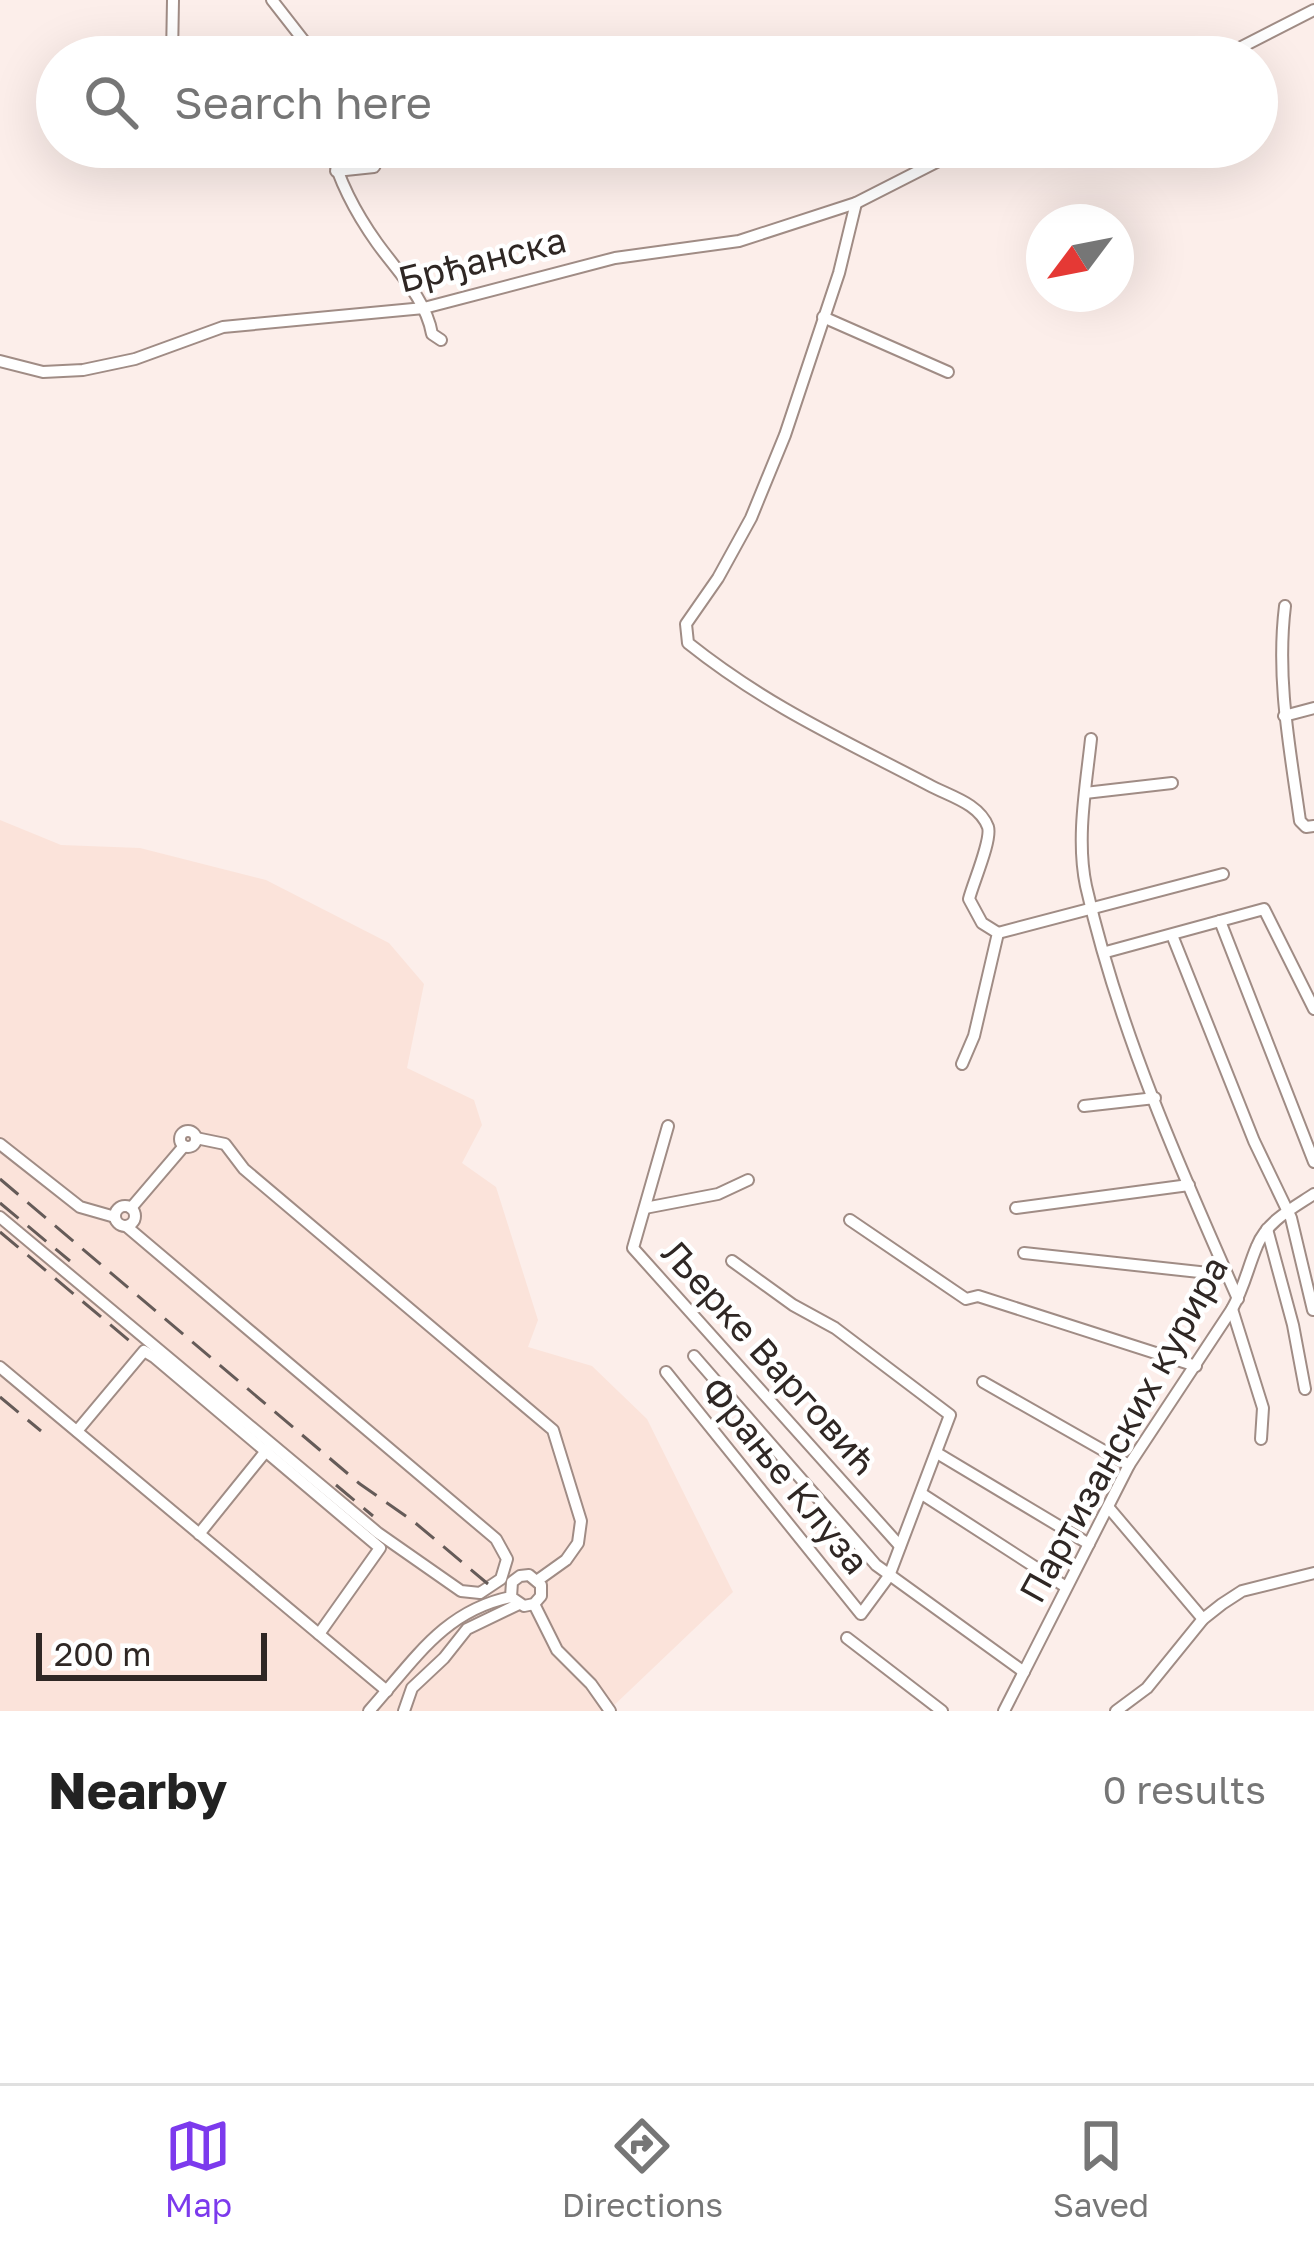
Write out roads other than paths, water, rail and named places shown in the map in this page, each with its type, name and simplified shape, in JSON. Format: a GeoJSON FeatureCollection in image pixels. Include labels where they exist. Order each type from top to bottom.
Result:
{"type":"FeatureCollection","features":[{"type":"Feature","properties":{"kind":"street"},"geometry":{"type":"LineString","coordinates":[[172,36],[173,0]]}},
{"type":"Feature","properties":{"kind":"street"},"geometry":{"type":"LineString","coordinates":[[272,0],[300,36]]}},
{"type":"Feature","properties":{"kind":"street"},"geometry":{"type":"LineString","coordinates":[[1263,36],[1314,10]]}},
{"type":"Feature","properties":{"kind":"street"},"geometry":{"type":"LineString","coordinates":[[336,168],[373,237],[424,308],[431,334],[441,340]]}},
{"type":"Feature","properties":{"kind":"street"},"geometry":{"type":"LineString","coordinates":[[337,171],[365,168]]}},
{"type":"Feature","properties":{"kind":"street","name":"Брђанска"},"geometry":{"type":"LineString","coordinates":[[0,361],[43,372],[83,370],[135,359],[223,327],[424,308],[614,258],[739,241],[856,202],[924,168]]}},
{"type":"Feature","properties":{"kind":"street"},"geometry":{"type":"LineString","coordinates":[[856,202],[824,317],[768,476],[718,578],[686,624],[688,643],[741,686],[798,720],[963,800],[986,822],[990,833],[969,898],[982,923],[998,933],[1223,874]]}},
{"type":"Feature","properties":{"kind":"street"},"geometry":{"type":"LineString","coordinates":[[824,317],[948,372]]}},
{"type":"Feature","properties":{"kind":"street"},"geometry":{"type":"LineString","coordinates":[[1285,606],[1281,645],[1284,716],[1300,821],[1306,827],[1314,826]]}},
{"type":"Feature","properties":{"kind":"street"},"geometry":{"type":"LineString","coordinates":[[1284,716],[1314,709]]}},
{"type":"Feature","properties":{"kind":"street"},"geometry":{"type":"LineString","coordinates":[[1091,740],[1084,861],[1094,908],[1121,1009],[1227,1275],[1263,1408],[1261,1439]]}},
{"type":"Feature","properties":{"kind":"street"},"geometry":{"type":"LineString","coordinates":[[1085,793],[1172,783]]}},
{"type":"Feature","properties":{"kind":"street"},"geometry":{"type":"LineString","coordinates":[[1106,952],[1264,909],[1314,1009]]}},
{"type":"Feature","properties":{"kind":"street"},"geometry":{"type":"LineString","coordinates":[[1220,921],[1314,1162]]}},
{"type":"Feature","properties":{"kind":"street"},"geometry":{"type":"LineString","coordinates":[[962,1064],[974,1036],[998,933]]}},
{"type":"Feature","properties":{"kind":"street"},"geometry":{"type":"LineString","coordinates":[[1172,935],[1287,1212],[1313,1310]]}},
{"type":"Feature","properties":{"kind":"street"},"geometry":{"type":"LineString","coordinates":[[1084,1106],[1155,1098]]}},
{"type":"Feature","properties":{"kind":"street","name":"Љерке Варговић"},"geometry":{"type":"LineString","coordinates":[[668,1126],[633,1249],[900,1546]]}},
{"type":"Feature","properties":{"kind":"street"},"geometry":{"type":"LineString","coordinates":[[131,1208],[184,1146],[194,1145],[196,1138],[225,1144],[244,1169],[553,1430],[581,1521],[578,1543],[566,1560],[538,1580]]}},
{"type":"Feature","properties":{"kind":"street"},"geometry":{"type":"LineString","coordinates":[[0,1144],[80,1207],[115,1217],[496,1539],[506,1552],[501,1580],[480,1593],[460,1592],[377,1533],[0,1217]]}},
{"type":"Feature","properties":{"kind":"street"},"geometry":{"type":"LineString","coordinates":[[646,1208],[705,1197],[748,1180]]}},
{"type":"Feature","properties":{"kind":"street"},"geometry":{"type":"LineString","coordinates":[[1016,1208],[1189,1185]]}},
{"type":"Feature","properties":{"kind":"street","name":"Партизанских курира"},"geometry":{"type":"LineString","coordinates":[[1004,1711],[1129,1466],[1235,1304],[1267,1229],[1314,1194]]}},
{"type":"Feature","properties":{"kind":"street"},"geometry":{"type":"LineString","coordinates":[[115,1217],[122,1207],[131,1208]]}},
{"type":"Feature","properties":{"kind":"street"},"geometry":{"type":"LineString","coordinates":[[126,1226],[135,1217],[131,1208]]}},
{"type":"Feature","properties":{"kind":"street"},"geometry":{"type":"LineString","coordinates":[[850,1220],[966,1299],[978,1296],[1196,1366]]}},
{"type":"Feature","properties":{"kind":"street"},"geometry":{"type":"LineString","coordinates":[[1267,1229],[1305,1389]]}},
{"type":"Feature","properties":{"kind":"street"},"geometry":{"type":"LineString","coordinates":[[1024,1253],[1227,1275]]}},
{"type":"Feature","properties":{"kind":"street"},"geometry":{"type":"LineString","coordinates":[[732,1261],[793,1305],[835,1328],[950,1415],[889,1576]]}},
{"type":"Feature","properties":{"kind":"street"},"geometry":{"type":"LineString","coordinates":[[76,1431],[144,1352],[266,1451],[380,1548],[320,1634]]}},
{"type":"Feature","properties":{"kind":"street"},"geometry":{"type":"LineString","coordinates":[[694,1357],[889,1576],[1024,1672]]}},
{"type":"Feature","properties":{"kind":"street"},"geometry":{"type":"LineString","coordinates":[[0,1367],[388,1691]]}},
{"type":"Feature","properties":{"kind":"street","name":"Фрање Клуза"},"geometry":{"type":"LineString","coordinates":[[666,1372],[861,1614],[889,1576]]}},
{"type":"Feature","properties":{"kind":"street"},"geometry":{"type":"LineString","coordinates":[[983,1382],[1129,1466]]}},
{"type":"Feature","properties":{"kind":"street"},"geometry":{"type":"LineString","coordinates":[[199,1534],[266,1451]]}},
{"type":"Feature","properties":{"kind":"street"},"geometry":{"type":"LineString","coordinates":[[937,1453],[1089,1544]]}},
{"type":"Feature","properties":{"kind":"street"},"geometry":{"type":"LineString","coordinates":[[922,1495],[1066,1587]]}},
{"type":"Feature","properties":{"kind":"street"},"geometry":{"type":"LineString","coordinates":[[1109,1508],[1203,1619]]}},
{"type":"Feature","properties":{"kind":"street"},"geometry":{"type":"LineString","coordinates":[[1116,1711],[1147,1688],[1203,1619],[1242,1591],[1314,1573]]}},
{"type":"Feature","properties":{"kind":"street"},"geometry":{"type":"LineString","coordinates":[[515,1600],[511,1587],[520,1576],[530,1575],[538,1580],[541,1596],[534,1604]]}},
{"type":"Feature","properties":{"kind":"street"},"geometry":{"type":"LineString","coordinates":[[404,1711],[412,1688],[467,1629],[515,1600]]}},
{"type":"Feature","properties":{"kind":"street"},"geometry":{"type":"LineString","coordinates":[[369,1711],[452,1619],[481,1603],[515,1600],[534,1604]]}},
{"type":"Feature","properties":{"kind":"street"},"geometry":{"type":"LineString","coordinates":[[534,1604],[557,1651],[591,1684],[610,1711]]}},
{"type":"Feature","properties":{"kind":"street"},"geometry":{"type":"LineString","coordinates":[[847,1638],[942,1711]]}},
{"type":"Feature","properties":{"kind":"railway"},"geometry":{"type":"LineString","coordinates":[[0,1179],[360,1484],[488,1584]]}},
{"type":"Feature","properties":{"kind":"railway"},"geometry":{"type":"LineString","coordinates":[[0,1203],[70,1261]]}},
{"type":"Feature","properties":{"kind":"railway"},"geometry":{"type":"LineString","coordinates":[[0,1232],[132,1343]]}},
{"type":"Feature","properties":{"kind":"railway"},"geometry":{"type":"LineString","coordinates":[[0,1397],[41,1431]]}},
{"type":"Feature","properties":{"kind":"railway"},"geometry":{"type":"LineString","coordinates":[[336,1485],[373,1516]]}}]}
